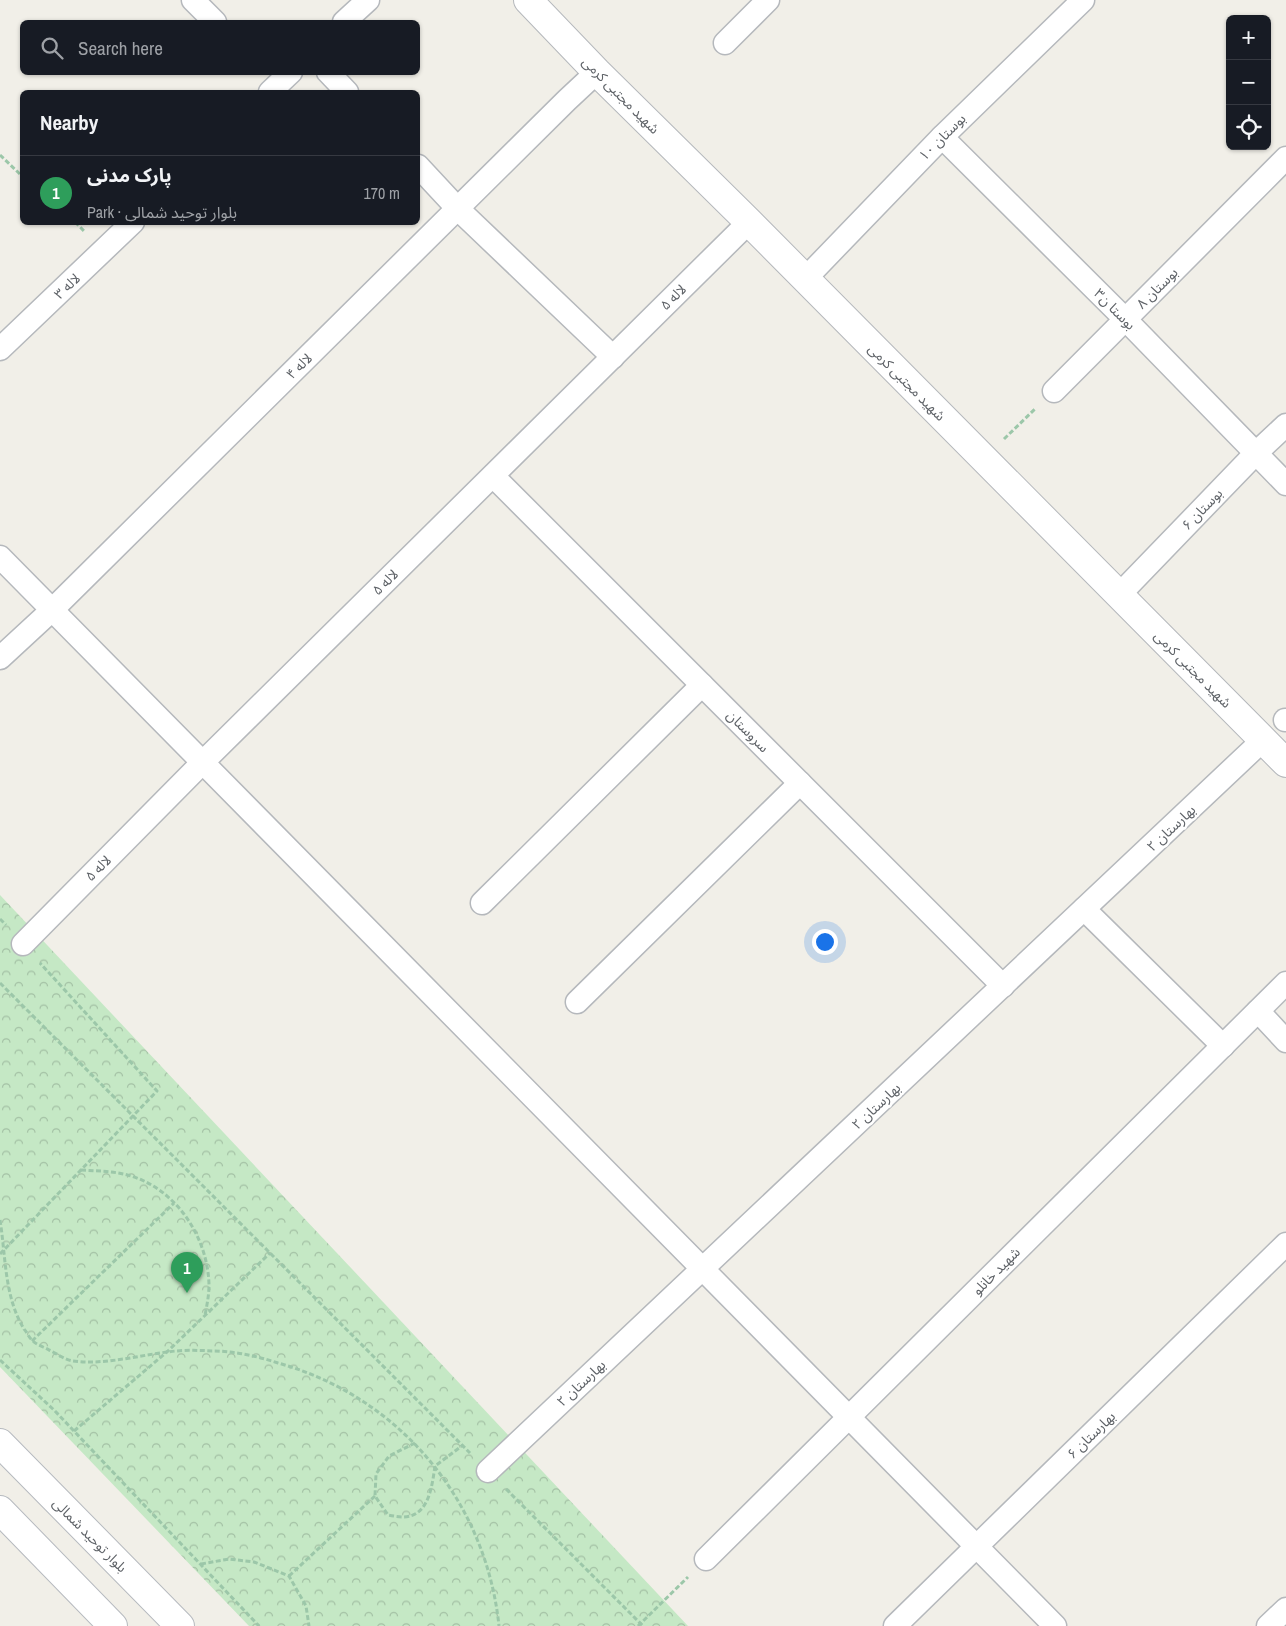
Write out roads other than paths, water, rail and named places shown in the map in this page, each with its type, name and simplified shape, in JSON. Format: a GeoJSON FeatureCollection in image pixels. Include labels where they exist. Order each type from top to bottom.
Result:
{"type":"FeatureCollection","features":[{"type":"Feature","properties":{"kind":"street"},"geometry":{"type":"LineString","coordinates":[[193,0],[213,20]]}},
{"type":"Feature","properties":{"kind":"street"},"geometry":{"type":"LineString","coordinates":[[346,20],[368,0]]}},
{"type":"Feature","properties":{"kind":"street","name":"شهید مجتبی کرمی"},"geometry":{"type":"LineString","coordinates":[[528,0],[597,72],[749,222],[1286,763]]}},
{"type":"Feature","properties":{"kind":"street"},"geometry":{"type":"LineString","coordinates":[[725,43],[768,0]]}},
{"type":"Feature","properties":{"kind":"street","name":"بوستان ۱۰"},"geometry":{"type":"LineString","coordinates":[[805,279],[942,137],[1083,0]]}},
{"type":"Feature","properties":{"kind":"street","name":"لاله ۴"},"geometry":{"type":"LineString","coordinates":[[0,658],[52,610],[597,72]]}},
{"type":"Feature","properties":{"kind":"street"},"geometry":{"type":"LineString","coordinates":[[331,75],[345,90]]}},
{"type":"Feature","properties":{"kind":"street","name":"بوستا ن۳"},"geometry":{"type":"LineString","coordinates":[[942,137],[1126,320],[1286,484]]}},
{"type":"Feature","properties":{"kind":"street","name":"بوستان ۸"},"geometry":{"type":"LineString","coordinates":[[1054,391],[1286,158]]}},
{"type":"Feature","properties":{"kind":"street"},"geometry":{"type":"LineString","coordinates":[[420,168],[458,209],[613,357]]}},
{"type":"Feature","properties":{"kind":"street","name":"لاله ۵"},"geometry":{"type":"LineString","coordinates":[[23,944],[203,762],[749,222]]}},
{"type":"Feature","properties":{"kind":"street","name":"لاله ۳"},"geometry":{"type":"LineString","coordinates":[[0,349],[130,225]]}},
{"type":"Feature","properties":{"kind":"street","name":"بوستان ۶"},"geometry":{"type":"LineString","coordinates":[[1120,595],[1286,424]]}},
{"type":"Feature","properties":{"kind":"street","name":"سروستان"},"geometry":{"type":"LineString","coordinates":[[493,476],[1003,986]]}},
{"type":"Feature","properties":{"kind":"street"},"geometry":{"type":"LineString","coordinates":[[0,557],[1055,1626]]}},
{"type":"Feature","properties":{"kind":"street"},"geometry":{"type":"LineString","coordinates":[[482,903],[702,685]]}},
{"type":"Feature","properties":{"kind":"street","name":"بهارستان ۲"},"geometry":{"type":"LineString","coordinates":[[488,1471],[1263,740]]}},
{"type":"Feature","properties":{"kind":"street"},"geometry":{"type":"LineString","coordinates":[[578,1002],[800,783]]}},
{"type":"Feature","properties":{"kind":"street"},"geometry":{"type":"LineString","coordinates":[[1084,909],[1223,1046]]}},
{"type":"Feature","properties":{"kind":"street","name":"شهید خانلو"},"geometry":{"type":"LineString","coordinates":[[706,1559],[1286,983]]}},
{"type":"Feature","properties":{"kind":"street"},"geometry":{"type":"LineString","coordinates":[[1258,1011],[1286,1041]]}},
{"type":"Feature","properties":{"kind":"street","name":"بهارستان ۶"},"geometry":{"type":"LineString","coordinates":[[895,1626],[1286,1244]]}},
{"type":"Feature","properties":{"kind":"street","name":"بلوار توحید شمالی"},"geometry":{"type":"LineString","coordinates":[[0,1443],[180,1626]]}},
{"type":"Feature","properties":{"kind":"street"},"geometry":{"type":"LineString","coordinates":[[0,1510],[113,1626]]}},
{"type":"Feature","properties":{"kind":"street"},"geometry":{"type":"LineString","coordinates":[[1268,1626],[1286,1609]]}},
{"type":"Feature","properties":{"kind":"place","name":"پارک مدنی"},"geometry":{"type":"Point","coordinates":[187,1293]}}]}
